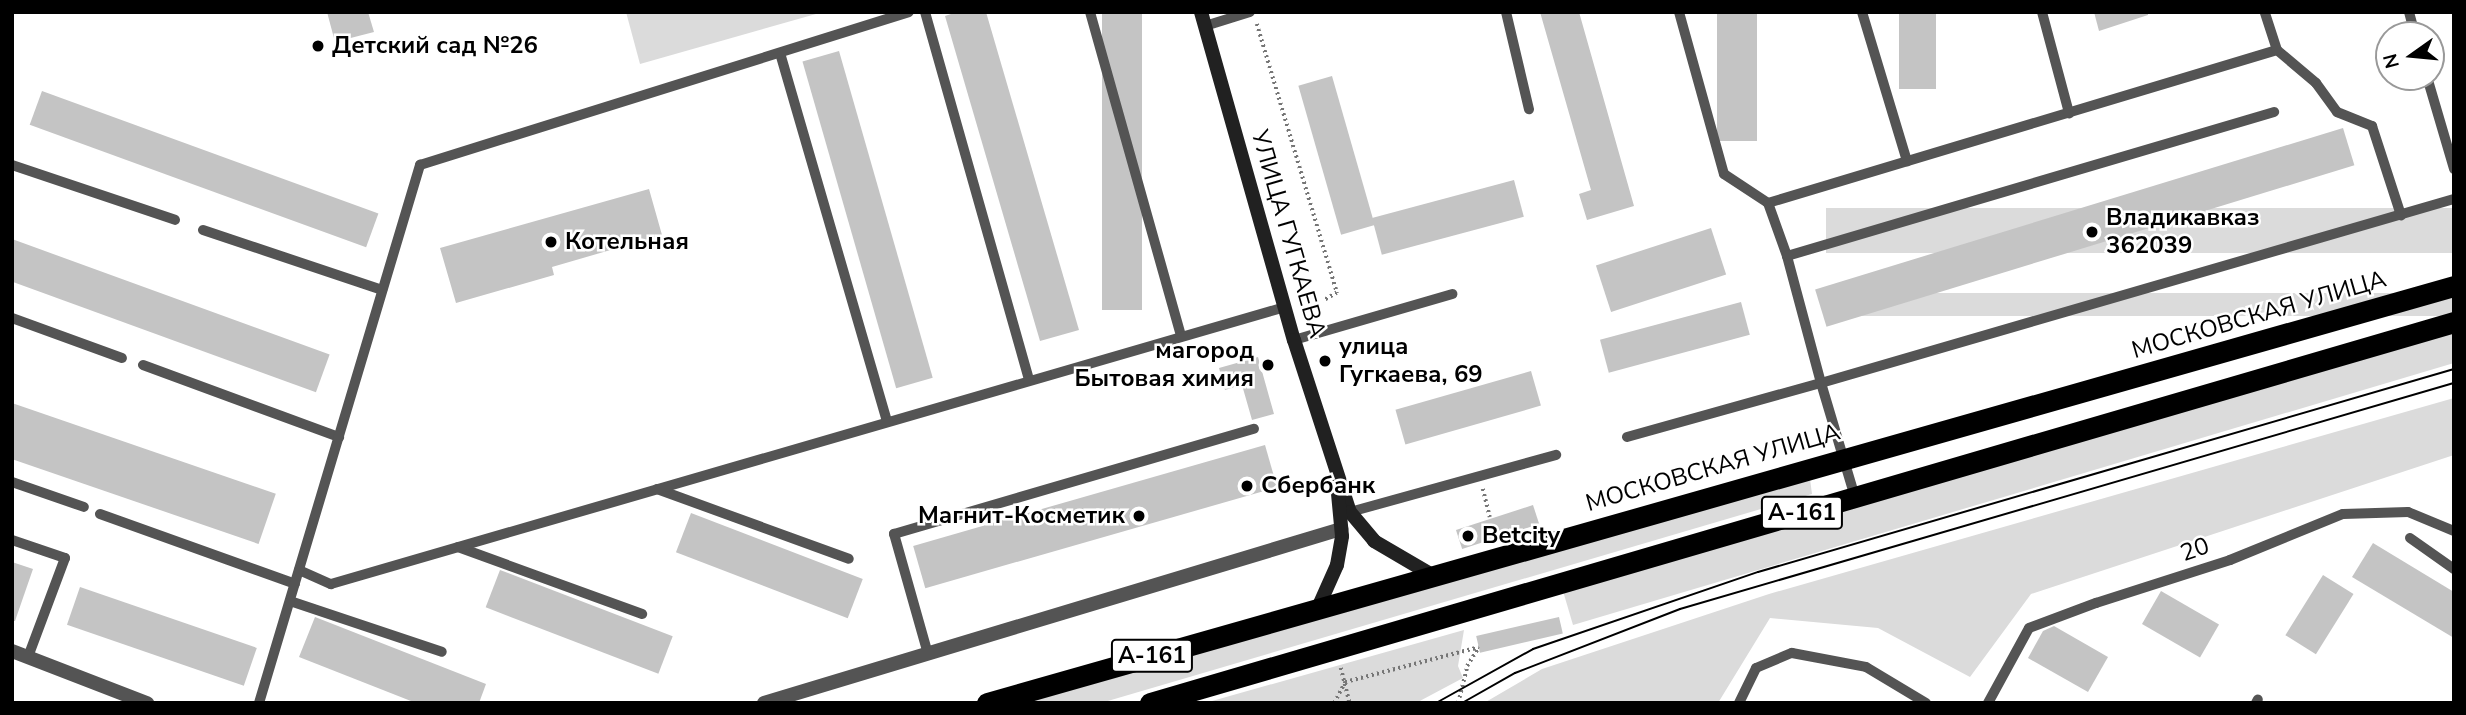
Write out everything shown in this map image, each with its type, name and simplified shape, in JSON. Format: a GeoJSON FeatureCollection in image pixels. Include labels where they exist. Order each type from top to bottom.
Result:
{"type":"FeatureCollection","features":[{"type":"Feature","properties":{"kind":"highway","name":"МОСКОВСКАЯ УЛИЦА"},"geometry":{"type":"LineString","coordinates":[[987,703],[2454,286]]}},
{"type":"Feature","properties":{"kind":"highway","name":"А-161"},"geometry":{"type":"LineString","coordinates":[[1150,703],[2454,322]]}},
{"type":"Feature","properties":{"kind":"street","name":"УЛИЦА ГУГКАЕВА"},"geometry":{"type":"LineString","coordinates":[[1203,19],[1284,307],[1350,512],[1374,541],[1432,575]]}},
{"type":"Feature","properties":{"kind":"street","name":"УЛИЦА ГУГКАЕВА"},"geometry":{"type":"LineString","coordinates":[[1317,610],[1337,565],[1341,529],[1335,466]]}},
{"type":"Feature","properties":{"kind":"street"},"geometry":{"type":"LineString","coordinates":[[764,703],[1341,529]]}},
{"type":"Feature","properties":{"kind":"street"},"geometry":{"type":"LineString","coordinates":[[12,651],[147,703]]}},
{"type":"Feature","properties":{"kind":"lane"},"geometry":{"type":"LineString","coordinates":[[260,703],[419,166],[909,12]]}},
{"type":"Feature","properties":{"kind":"lane"},"geometry":{"type":"LineString","coordinates":[[925,12],[1029,380]]}},
{"type":"Feature","properties":{"kind":"lane"},"geometry":{"type":"LineString","coordinates":[[1090,12],[1181,336]]}},
{"type":"Feature","properties":{"kind":"lane"},"geometry":{"type":"LineString","coordinates":[[1506,12],[1529,109]]}},
{"type":"Feature","properties":{"kind":"lane"},"geometry":{"type":"LineString","coordinates":[[1679,12],[1724,174],[1768,203],[1787,256],[1855,497]]}},
{"type":"Feature","properties":{"kind":"lane"},"geometry":{"type":"LineString","coordinates":[[1862,12],[1907,161]]}},
{"type":"Feature","properties":{"kind":"lane"},"geometry":{"type":"LineString","coordinates":[[2042,12],[2069,113]]}},
{"type":"Feature","properties":{"kind":"lane"},"geometry":{"type":"LineString","coordinates":[[2265,12],[2277,50],[2316,83],[2337,112],[2372,126],[2401,215]]}},
{"type":"Feature","properties":{"kind":"lane"},"geometry":{"type":"LineString","coordinates":[[1203,19],[1253,16]]}},
{"type":"Feature","properties":{"kind":"lane"},"geometry":{"type":"LineString","coordinates":[[1768,203],[2277,50]]}},
{"type":"Feature","properties":{"kind":"lane"},"geometry":{"type":"LineString","coordinates":[[780,53],[887,422]]}},
{"type":"Feature","properties":{"kind":"lane"},"geometry":{"type":"LineString","coordinates":[[2431,91],[2454,169]]}},
{"type":"Feature","properties":{"kind":"lane"},"geometry":{"type":"LineString","coordinates":[[1787,256],[2274,112]]}},
{"type":"Feature","properties":{"kind":"lane"},"geometry":{"type":"LineString","coordinates":[[12,165],[175,220]]}},
{"type":"Feature","properties":{"kind":"lane"},"geometry":{"type":"LineString","coordinates":[[1627,437],[2454,199]]}},
{"type":"Feature","properties":{"kind":"lane"},"geometry":{"type":"LineString","coordinates":[[203,230],[382,290]]}},
{"type":"Feature","properties":{"kind":"lane"},"geometry":{"type":"LineString","coordinates":[[1294,340],[1452,295]]}},
{"type":"Feature","properties":{"kind":"lane"},"geometry":{"type":"LineString","coordinates":[[299,570],[331,584],[1284,307]]}},
{"type":"Feature","properties":{"kind":"lane"},"geometry":{"type":"LineString","coordinates":[[12,318],[122,358]]}},
{"type":"Feature","properties":{"kind":"lane"},"geometry":{"type":"LineString","coordinates":[[144,366],[339,438]]}},
{"type":"Feature","properties":{"kind":"lane"},"geometry":{"type":"LineString","coordinates":[[928,653],[894,534],[1254,429]]}},
{"type":"Feature","properties":{"kind":"lane"},"geometry":{"type":"LineString","coordinates":[[1350,512],[1556,455]]}},
{"type":"Feature","properties":{"kind":"lane"},"geometry":{"type":"LineString","coordinates":[[12,482],[84,507]]}},
{"type":"Feature","properties":{"kind":"lane"},"geometry":{"type":"LineString","coordinates":[[657,489],[849,559]]}},
{"type":"Feature","properties":{"kind":"lane","name":"20"},"geometry":{"type":"LineString","coordinates":[[1987,703],[2029,628],[2085,607],[2230,561],[2343,514],[2408,512],[2454,531]]}},
{"type":"Feature","properties":{"kind":"lane"},"geometry":{"type":"LineString","coordinates":[[100,514],[295,584]]}},
{"type":"Feature","properties":{"kind":"lane"},"geometry":{"type":"LineString","coordinates":[[2410,538],[2454,569]]}},
{"type":"Feature","properties":{"kind":"lane"},"geometry":{"type":"LineString","coordinates":[[12,540],[65,558],[28,657]]}},
{"type":"Feature","properties":{"kind":"lane"},"geometry":{"type":"LineString","coordinates":[[458,547],[642,614]]}},
{"type":"Feature","properties":{"kind":"lane"},"geometry":{"type":"LineString","coordinates":[[290,601],[442,652]]}},
{"type":"Feature","properties":{"kind":"lane"},"geometry":{"type":"LineString","coordinates":[[1739,703],[1756,668],[1792,653],[1866,667],[1926,703]]}},
{"type":"Feature","properties":{"kind":"path"},"geometry":{"type":"LineString","coordinates":[[1253,16],[1337,293],[1322,301]]}},
{"type":"Feature","properties":{"kind":"path"},"geometry":{"type":"LineString","coordinates":[[1479,476],[1490,517]]}},
{"type":"Feature","properties":{"kind":"path"},"geometry":{"type":"LineString","coordinates":[[1334,703],[1345,682],[1479,647],[1467,666],[1458,703]]}},
{"type":"Feature","properties":{"kind":"shaded area"},"geometry":{"type":"Polygon","coordinates":[[[626,12],[823,12],[640,64],[626,12]]]}},
{"type":"Feature","properties":{"kind":"shaded area"},"geometry":{"type":"Polygon","coordinates":[[[1826,208],[2454,208],[2454,253],[1826,253],[1826,208]]]}},
{"type":"Feature","properties":{"kind":"shaded area"},"geometry":{"type":"Polygon","coordinates":[[[1856,293],[2454,293],[2454,316],[1856,316],[1856,293]]]}},
{"type":"Feature","properties":{"kind":"shaded area"},"geometry":{"type":"Polygon","coordinates":[[[2454,331],[2454,363],[1573,625],[1563,591],[2454,331]]]}},
{"type":"Feature","properties":{"kind":"shaded area"},"geometry":{"type":"Polygon","coordinates":[[[2454,398],[2454,455],[2031,594],[1970,677],[1878,628],[1770,618],[1718,703],[1484,703],[1542,669],[1769,594],[2454,398]]]}},
{"type":"Feature","properties":{"kind":"shaded area"},"geometry":{"type":"Polygon","coordinates":[[[1810,479],[1812,494],[1101,703],[1021,703],[1810,479]]]}},
{"type":"Feature","properties":{"kind":"shaded area"},"geometry":{"type":"Polygon","coordinates":[[[1464,630],[1458,666],[1463,678],[1416,703],[1205,703],[1464,630]]]}},
{"type":"Feature","properties":{"kind":"building"},"geometry":{"type":"Polygon","coordinates":[[[327,12],[368,12],[374,32],[335,42],[327,12]]]}},
{"type":"Feature","properties":{"kind":"building"},"geometry":{"type":"Polygon","coordinates":[[[957,12],[986,12],[1079,330],[1040,341],[945,16],[957,12]]]}},
{"type":"Feature","properties":{"kind":"building"},"geometry":{"type":"Polygon","coordinates":[[[1102,12],[1142,12],[1142,310],[1102,310],[1102,12]]]}},
{"type":"Feature","properties":{"kind":"building"},"geometry":{"type":"Polygon","coordinates":[[[1540,12],[1579,12],[1634,206],[1587,220],[1579,194],[1591,190],[1540,12]]]}},
{"type":"Feature","properties":{"kind":"building"},"geometry":{"type":"Polygon","coordinates":[[[1717,12],[1757,12],[1757,141],[1717,141],[1717,12]]]}},
{"type":"Feature","properties":{"kind":"building"},"geometry":{"type":"Polygon","coordinates":[[[1899,12],[1936,12],[1936,89],[1899,89],[1899,12]]]}},
{"type":"Feature","properties":{"kind":"building"},"geometry":{"type":"Polygon","coordinates":[[[2094,12],[2148,12],[2148,15],[2099,31],[2094,12]]]}},
{"type":"Feature","properties":{"kind":"building"},"geometry":{"type":"Polygon","coordinates":[[[839,51],[933,378],[896,388],[802,61],[839,51]]]}},
{"type":"Feature","properties":{"kind":"building"},"geometry":{"type":"Polygon","coordinates":[[[1332,76],[1375,225],[1341,235],[1298,86],[1332,76]]]}},
{"type":"Feature","properties":{"kind":"building"},"geometry":{"type":"Polygon","coordinates":[[[42,91],[378,213],[366,247],[30,125],[42,91]]]}},
{"type":"Feature","properties":{"kind":"building"},"geometry":{"type":"Polygon","coordinates":[[[2343,128],[2354,165],[1827,327],[1815,289],[2343,128]]]}},
{"type":"Feature","properties":{"kind":"building"},"geometry":{"type":"Polygon","coordinates":[[[1514,180],[1524,217],[1382,255],[1372,218],[1514,180]]]}},
{"type":"Feature","properties":{"kind":"building","name":"Котельная"},"geometry":{"type":"Polygon","coordinates":[[[649,189],[662,235],[552,267],[554,275],[456,303],[440,248],[649,189]]]}},
{"type":"Feature","properties":{"kind":"building"},"geometry":{"type":"Polygon","coordinates":[[[1711,228],[1726,275],[1611,312],[1596,265],[1711,228]]]}},
{"type":"Feature","properties":{"kind":"building"},"geometry":{"type":"Polygon","coordinates":[[[12,239],[330,355],[316,392],[12,282],[12,239]]]}},
{"type":"Feature","properties":{"kind":"building"},"geometry":{"type":"Polygon","coordinates":[[[1741,302],[1750,335],[1609,373],[1600,340],[1741,302]]]}},
{"type":"Feature","properties":{"kind":"building"},"geometry":{"type":"Polygon","coordinates":[[[1258,357],[1274,414],[1252,420],[1242,385],[1225,390],[1219,368],[1258,357]]]}},
{"type":"Feature","properties":{"kind":"building"},"geometry":{"type":"Polygon","coordinates":[[[1531,371],[1541,406],[1405,444],[1395,410],[1531,371]]]}},
{"type":"Feature","properties":{"kind":"building"},"geometry":{"type":"Polygon","coordinates":[[[12,403],[276,494],[259,544],[12,459],[12,403]]]}},
{"type":"Feature","properties":{"kind":"building"},"geometry":{"type":"Polygon","coordinates":[[[1265,445],[1277,487],[925,588],[913,546],[1265,445]]]}},
{"type":"Feature","properties":{"kind":"building"},"geometry":{"type":"Polygon","coordinates":[[[1533,505],[1539,524],[1462,549],[1456,530],[1533,505]]]}},
{"type":"Feature","properties":{"kind":"building"},"geometry":{"type":"Polygon","coordinates":[[[691,513],[863,579],[848,618],[676,552],[691,513]]]}},
{"type":"Feature","properties":{"kind":"building"},"geometry":{"type":"Polygon","coordinates":[[[2373,543],[2454,592],[2454,638],[2352,577],[2373,543]]]}},
{"type":"Feature","properties":{"kind":"building"},"geometry":{"type":"Polygon","coordinates":[[[12,562],[33,569],[15,621],[12,621],[12,562]]]}},
{"type":"Feature","properties":{"kind":"building"},"geometry":{"type":"Polygon","coordinates":[[[500,570],[673,636],[658,674],[486,607],[500,570]]]}},
{"type":"Feature","properties":{"kind":"building"},"geometry":{"type":"Polygon","coordinates":[[[2323,575],[2354,594],[2316,654],[2285,635],[2323,575]]]}},
{"type":"Feature","properties":{"kind":"building"},"geometry":{"type":"Polygon","coordinates":[[[80,587],[257,648],[244,686],[67,625],[80,587]]]}},
{"type":"Feature","properties":{"kind":"building"},"geometry":{"type":"Polygon","coordinates":[[[2161,591],[2219,624],[2200,657],[2142,624],[2161,591]]]}},
{"type":"Feature","properties":{"kind":"building"},"geometry":{"type":"Polygon","coordinates":[[[315,617],[486,684],[479,703],[416,703],[299,657],[315,617]]]}},
{"type":"Feature","properties":{"kind":"building"},"geometry":{"type":"Polygon","coordinates":[[[1559,617],[1563,634],[1480,653],[1476,636],[1559,617]]]}},
{"type":"Feature","properties":{"kind":"building"},"geometry":{"type":"Polygon","coordinates":[[[2054,626],[2108,657],[2088,692],[2028,658],[2043,631],[2054,626]]]}},
{"type":"Feature","properties":{"kind":"tram line"},"geometry":{"type":"LineString","coordinates":[[1436,703],[1533,649],[1758,572],[2454,369]]}},
{"type":"Feature","properties":{"kind":"tram line"},"geometry":{"type":"LineString","coordinates":[[1462,703],[1515,673],[1680,609],[2454,383]]}},
{"type":"Feature","properties":{"kind":"place","name":"Детский сад №26"},"geometry":{"type":"Point","coordinates":[318,46]}},
{"type":"Feature","properties":{"kind":"place","name":"Владикавказ 362039"},"geometry":{"type":"Point","coordinates":[2092,232]}},
{"type":"Feature","properties":{"kind":"place","name":"Котельная"},"geometry":{"type":"Point","coordinates":[551,242]}},
{"type":"Feature","properties":{"kind":"place","name":"улица Гугкаева, 69"},"geometry":{"type":"Point","coordinates":[1325,361]}},
{"type":"Feature","properties":{"kind":"place","name":"магород Бытовая химия"},"geometry":{"type":"Point","coordinates":[1268,365]}},
{"type":"Feature","properties":{"kind":"place","name":"Сбербанк"},"geometry":{"type":"Point","coordinates":[1247,486]}},
{"type":"Feature","properties":{"kind":"place","name":"Магнит-Косметик"},"geometry":{"type":"Point","coordinates":[1139,516]}},
{"type":"Feature","properties":{"kind":"place","name":"Betcity"},"geometry":{"type":"Point","coordinates":[1468,536]}}]}
